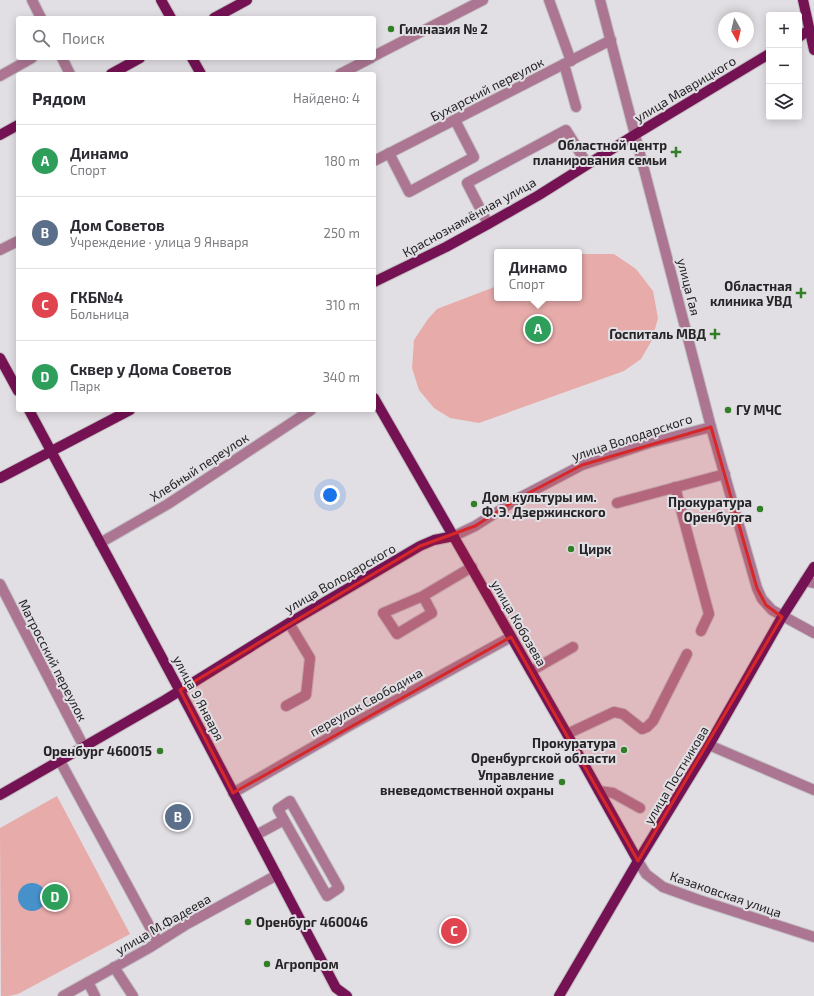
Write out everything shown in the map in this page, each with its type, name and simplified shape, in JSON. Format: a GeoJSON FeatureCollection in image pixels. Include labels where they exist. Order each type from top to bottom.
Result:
{"type":"FeatureCollection","features":[{"type":"Feature","properties":{"kind":"main road"},"geometry":{"type":"LineString","coordinates":[[161,0],[170,16]]}},
{"type":"Feature","properties":{"kind":"main road"},"geometry":{"type":"LineString","coordinates":[[218,16],[247,0]]}},
{"type":"Feature","properties":{"kind":"main road"},"geometry":{"type":"LineString","coordinates":[[803,0],[812,29],[814,50]]}},
{"type":"Feature","properties":{"kind":"main road"},"geometry":{"type":"LineString","coordinates":[[802,34],[812,29]]}},
{"type":"Feature","properties":{"kind":"main road","name":"улица Маврицкого"},"geometry":{"type":"LineString","coordinates":[[636,134],[766,56]]}},
{"type":"Feature","properties":{"kind":"main road"},"geometry":{"type":"LineString","coordinates":[[115,72],[136,60]]}},
{"type":"Feature","properties":{"kind":"main road"},"geometry":{"type":"LineString","coordinates":[[193,60],[200,72]]}},
{"type":"Feature","properties":{"kind":"main road"},"geometry":{"type":"LineString","coordinates":[[0,135],[16,126]]}},
{"type":"Feature","properties":{"kind":"main road","name":"Краснознамённая улица"},"geometry":{"type":"LineString","coordinates":[[376,281],[446,247],[488,224],[539,195],[636,134]]}},
{"type":"Feature","properties":{"kind":"main road"},"geometry":{"type":"LineString","coordinates":[[0,358],[16,387]]}},
{"type":"Feature","properties":{"kind":"main road","name":"улица Кобозева"},"geometry":{"type":"LineString","coordinates":[[376,401],[472,567],[638,862]]}},
{"type":"Feature","properties":{"kind":"main road","name":"улица 9 Января"},"geometry":{"type":"LineString","coordinates":[[30,412],[180,690],[336,988],[348,996]]}},
{"type":"Feature","properties":{"kind":"main road"},"geometry":{"type":"LineString","coordinates":[[0,478],[126,412]]}},
{"type":"Feature","properties":{"kind":"main road","name":"улица Володарского"},"geometry":{"type":"LineString","coordinates":[[0,795],[165,700],[289,623],[420,546],[434,540],[454,536]]}},
{"type":"Feature","properties":{"kind":"main road","name":"улица Постникова"},"geometry":{"type":"LineString","coordinates":[[559,996],[709,745],[782,617],[810,582],[814,567]]}},
{"type":"Feature","properties":{"kind":"street"},"geometry":{"type":"LineString","coordinates":[[32,0],[40,16]]}},
{"type":"Feature","properties":{"kind":"street"},"geometry":{"type":"LineString","coordinates":[[376,55],[483,0]]}},
{"type":"Feature","properties":{"kind":"street"},"geometry":{"type":"LineString","coordinates":[[549,0],[567,62],[576,107]]}},
{"type":"Feature","properties":{"kind":"street","name":"улица Гая"},"geometry":{"type":"LineString","coordinates":[[600,0],[711,426],[757,588],[766,605],[782,617],[814,634]]}},
{"type":"Feature","properties":{"kind":"street","name":"Бухарский переулок"},"geometry":{"type":"LineString","coordinates":[[376,160],[611,40]]}},
{"type":"Feature","properties":{"kind":"street"},"geometry":{"type":"LineString","coordinates":[[0,76],[28,60]]}},
{"type":"Feature","properties":{"kind":"street"},"geometry":{"type":"LineString","coordinates":[[63,60],[69,72]]}},
{"type":"Feature","properties":{"kind":"street"},"geometry":{"type":"LineString","coordinates":[[344,72],[367,60]]}},
{"type":"Feature","properties":{"kind":"street"},"geometry":{"type":"LineString","coordinates":[[389,153],[409,192],[474,157],[455,120]]}},
{"type":"Feature","properties":{"kind":"street"},"geometry":{"type":"LineString","coordinates":[[488,224],[467,183],[566,130],[587,164]]}},
{"type":"Feature","properties":{"kind":"street"},"geometry":{"type":"LineString","coordinates":[[0,250],[16,242]]}},
{"type":"Feature","properties":{"kind":"street","name":"Хлебный переулок"},"geometry":{"type":"LineString","coordinates":[[100,543],[168,504],[308,412]]}},
{"type":"Feature","properties":{"kind":"street","name":"улица Володарского"},"geometry":{"type":"LineString","coordinates":[[454,536],[475,526],[519,498],[582,465],[649,443],[711,426]]}},
{"type":"Feature","properties":{"kind":"street"},"geometry":{"type":"LineString","coordinates":[[617,503],[725,474]]}},
{"type":"Feature","properties":{"kind":"street"},"geometry":{"type":"LineString","coordinates":[[675,487],[709,614],[701,631]]}},
{"type":"Feature","properties":{"kind":"street"},"geometry":{"type":"LineString","coordinates":[[423,596],[432,613],[397,634],[383,613],[423,596],[472,567]]}},
{"type":"Feature","properties":{"kind":"street","name":"Матросский переулок"},"geometry":{"type":"LineString","coordinates":[[0,584],[84,747]]}},
{"type":"Feature","properties":{"kind":"street"},"geometry":{"type":"LineString","coordinates":[[286,706],[306,695],[310,658],[289,623]]}},
{"type":"Feature","properties":{"kind":"street","name":"переулок Свободина"},"geometry":{"type":"LineString","coordinates":[[233,793],[350,725],[511,637]]}},
{"type":"Feature","properties":{"kind":"street"},"geometry":{"type":"LineString","coordinates":[[531,671],[573,647]]}},
{"type":"Feature","properties":{"kind":"street"},"geometry":{"type":"LineString","coordinates":[[567,734],[614,712],[623,714],[642,729],[647,727],[653,721],[687,654]]}},
{"type":"Feature","properties":{"kind":"street"},"geometry":{"type":"LineString","coordinates":[[709,745],[814,790]]}},
{"type":"Feature","properties":{"kind":"street"},"geometry":{"type":"LineString","coordinates":[[60,761],[158,942]]}},
{"type":"Feature","properties":{"kind":"street"},"geometry":{"type":"LineString","coordinates":[[599,791],[613,793],[640,808]]}},
{"type":"Feature","properties":{"kind":"street"},"geometry":{"type":"LineString","coordinates":[[290,801],[339,888],[327,896],[284,820],[278,809],[290,801]]}},
{"type":"Feature","properties":{"kind":"street"},"geometry":{"type":"LineString","coordinates":[[256,835],[284,820]]}},
{"type":"Feature","properties":{"kind":"street","name":"Казаковская улица"},"geometry":{"type":"LineString","coordinates":[[638,862],[646,874],[663,887],[814,937]]}},
{"type":"Feature","properties":{"kind":"street","name":"улица М.Фадеева"},"geometry":{"type":"LineString","coordinates":[[63,996],[277,875]]}},
{"type":"Feature","properties":{"kind":"street"},"geometry":{"type":"LineString","coordinates":[[114,967],[133,996]]}},
{"type":"Feature","properties":{"kind":"street"},"geometry":{"type":"LineString","coordinates":[[88,982],[95,996]]}},
{"type":"Feature","properties":{"kind":"highlighted area"},"geometry":{"type":"Polygon","coordinates":[[[711,427],[757,588],[766,605],[782,617],[638,861],[511,637],[233,793],[180,690],[420,546],[475,526],[519,498],[582,465],[711,427]]]}},
{"type":"Feature","properties":{"kind":"shaded area"},"geometry":{"type":"Polygon","coordinates":[[[582,254],[614,254],[636,269],[653,291],[658,318],[652,340],[641,359],[624,371],[479,423],[450,418],[434,408],[419,390],[412,368],[414,340],[428,319],[437,309],[494,287],[494,301],[582,301],[582,254]]]}},
{"type":"Feature","properties":{"kind":"shaded area"},"geometry":{"type":"Polygon","coordinates":[[[57,796],[130,934],[18,994],[1,996],[0,828],[57,796]]]}},
{"type":"Feature","properties":{"kind":"water"},"geometry":{"type":"Polygon","coordinates":[[[32,883],[42,887],[46,897],[42,907],[32,911],[22,907],[18,897],[22,887],[32,883]]]}},
{"type":"Feature","properties":{"kind":"place","name":"Гимназия № 2"},"geometry":{"type":"Point","coordinates":[391,29]}},
{"type":"Feature","properties":{"kind":"place","name":"Областной центр планирования семьи"},"geometry":{"type":"Point","coordinates":[676,152]}},
{"type":"Feature","properties":{"kind":"place","name":"Областная клиника УВД"},"geometry":{"type":"Point","coordinates":[801,293]}},
{"type":"Feature","properties":{"kind":"place","name":"Динамо"},"geometry":{"type":"Point","coordinates":[538,329]}},
{"type":"Feature","properties":{"kind":"place","name":"Госпиталь МВД"},"geometry":{"type":"Point","coordinates":[715,334]}},
{"type":"Feature","properties":{"kind":"place","name":"ГУ МЧС"},"geometry":{"type":"Point","coordinates":[728,410]}},
{"type":"Feature","properties":{"kind":"place","name":"Дом культуры им. Ф. Э. Дзержинского"},"geometry":{"type":"Point","coordinates":[474,504]}},
{"type":"Feature","properties":{"kind":"place","name":"Прокуратура Оренбурга"},"geometry":{"type":"Point","coordinates":[760,509]}},
{"type":"Feature","properties":{"kind":"place","name":"Цирк"},"geometry":{"type":"Point","coordinates":[571,549]}},
{"type":"Feature","properties":{"kind":"place","name":"Прокуратура Оренбургской области"},"geometry":{"type":"Point","coordinates":[624,750]}},
{"type":"Feature","properties":{"kind":"place","name":"Оренбург 460015"},"geometry":{"type":"Point","coordinates":[160,751]}},
{"type":"Feature","properties":{"kind":"place","name":"Управление вневедомственной охраны"},"geometry":{"type":"Point","coordinates":[562,782]}},
{"type":"Feature","properties":{"kind":"place","name":"Дом Советов"},"geometry":{"type":"Point","coordinates":[178,817]}},
{"type":"Feature","properties":{"kind":"place","name":"Сквер у Дома Советов"},"geometry":{"type":"Point","coordinates":[55,897]}},
{"type":"Feature","properties":{"kind":"place","name":"Оренбург 460046"},"geometry":{"type":"Point","coordinates":[248,922]}},
{"type":"Feature","properties":{"kind":"place","name":"ГКБ№4"},"geometry":{"type":"Point","coordinates":[454,931]}},
{"type":"Feature","properties":{"kind":"place","name":"Агропром"},"geometry":{"type":"Point","coordinates":[267,964]}}]}
